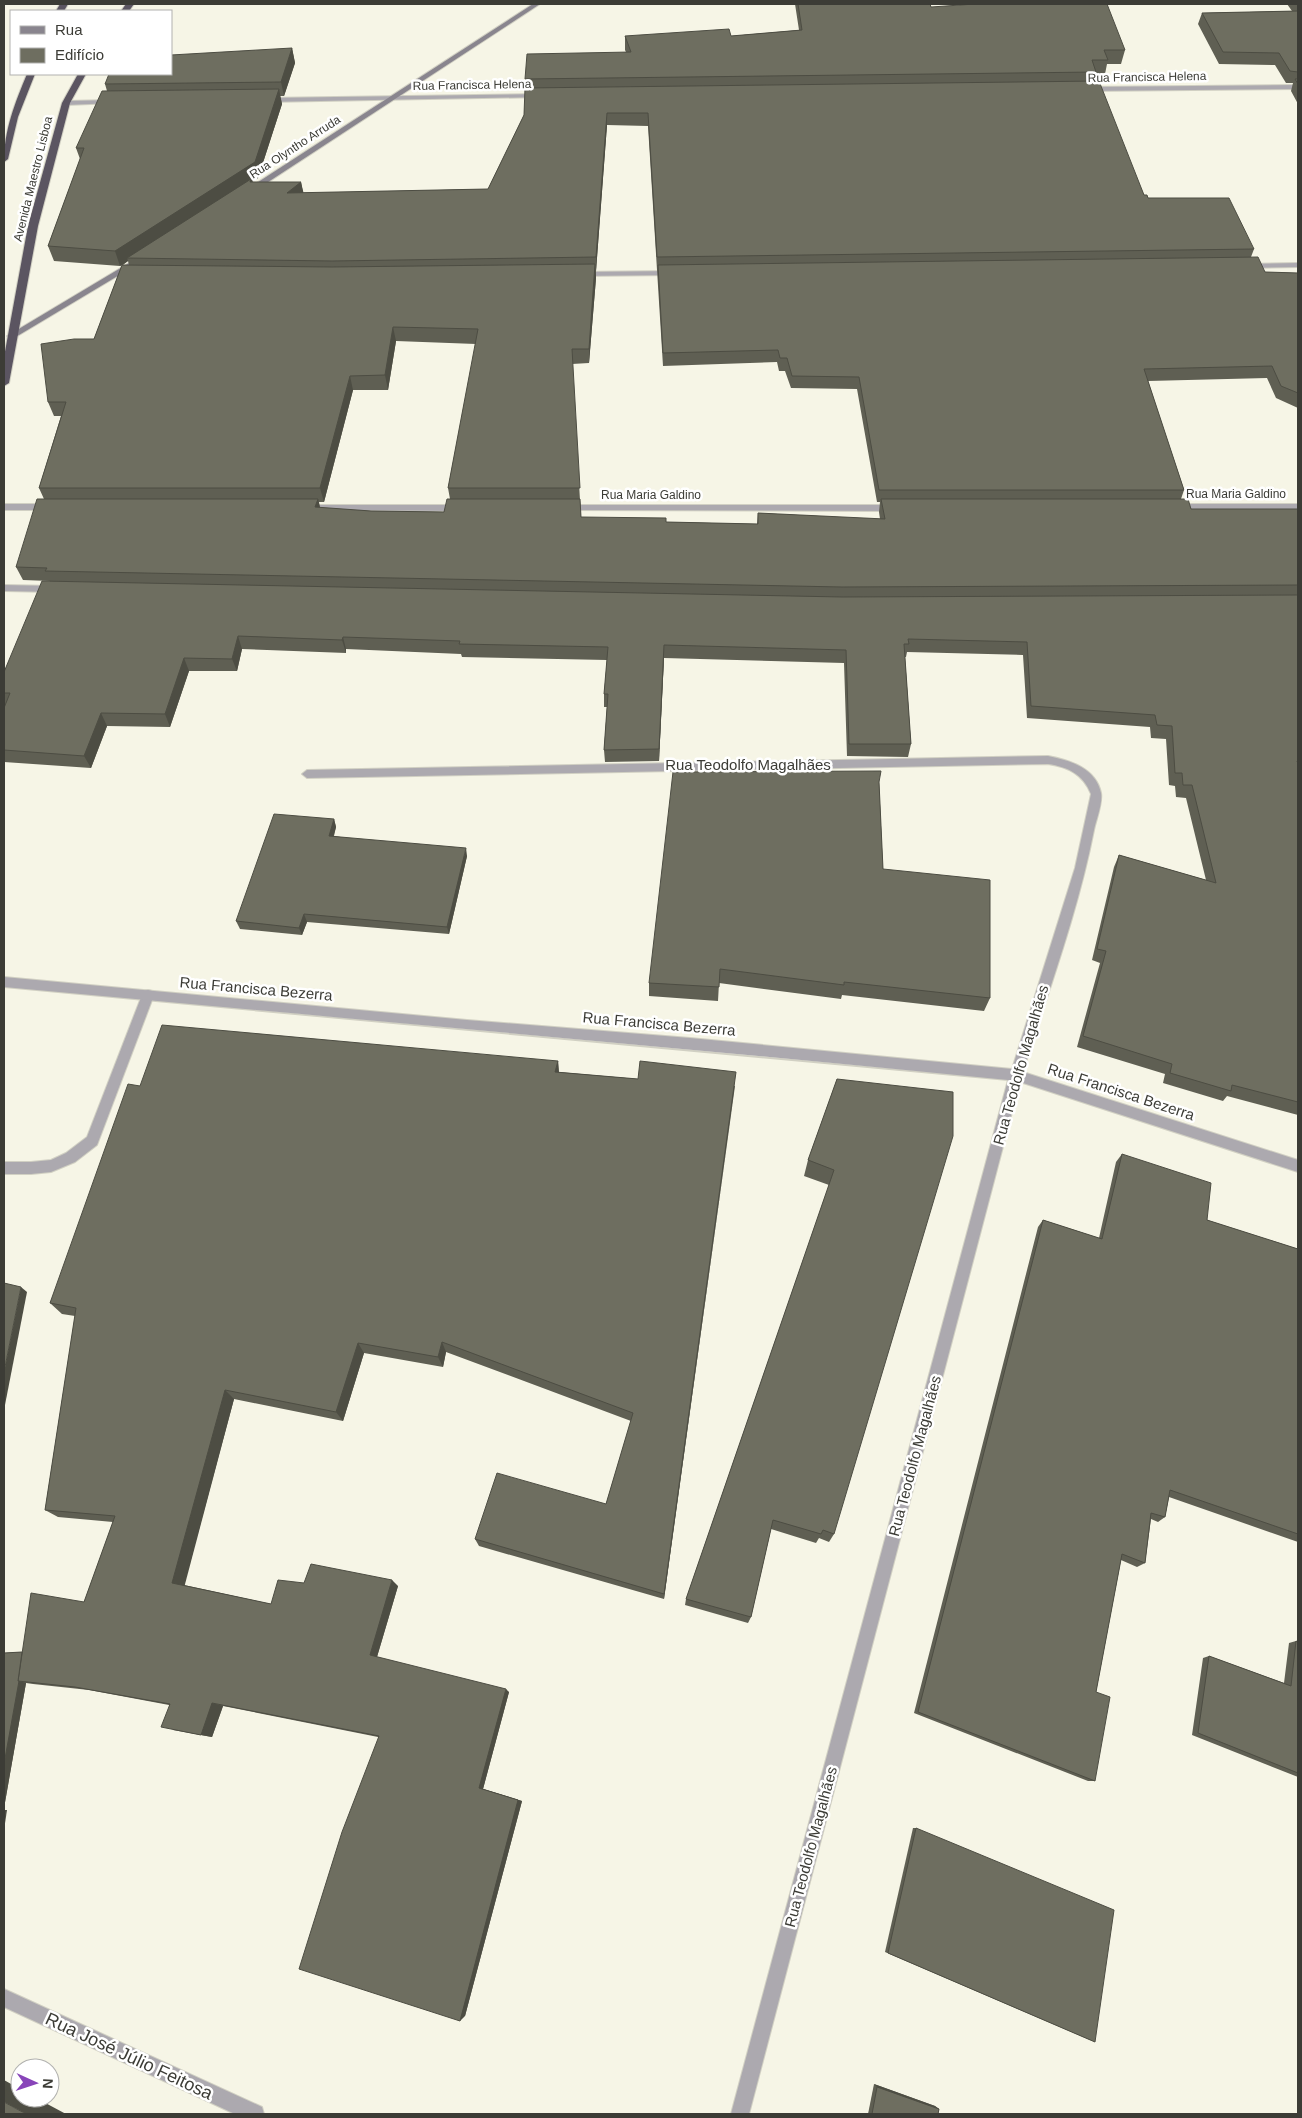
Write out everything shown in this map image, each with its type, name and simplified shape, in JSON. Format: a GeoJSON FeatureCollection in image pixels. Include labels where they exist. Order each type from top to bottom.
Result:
{"type":"FeatureCollection","features":[{"type":"Feature","properties":{"kind":"highway"},"geometry":{"type":"LineString","coordinates":[[4,159],[14,117],[31,75]]}},
{"type":"Feature","properties":{"kind":"highway","name":"Avenida Maestro Lisboa"},"geometry":{"type":"LineString","coordinates":[[4,383],[11,336],[33,226],[66,103],[81,75]]}},
{"type":"Feature","properties":{"kind":"street","name":"Rua Olyntho Arruda"},"geometry":{"type":"LineString","coordinates":[[243,194],[537,4]]}},
{"type":"Feature","properties":{"kind":"street","name":"Rua Francisca Helena"},"geometry":{"type":"LineString","coordinates":[[1080,89],[1298,87]]}},
{"type":"Feature","properties":{"kind":"street","name":"Rua Francisca Helena"},"geometry":{"type":"LineString","coordinates":[[255,100],[553,96]]}},
{"type":"Feature","properties":{"kind":"street"},"geometry":{"type":"LineString","coordinates":[[66,103],[126,102]]}},
{"type":"Feature","properties":{"kind":"street"},"geometry":{"type":"LineString","coordinates":[[11,336],[142,259]]}},
{"type":"Feature","properties":{"kind":"street"},"geometry":{"type":"LineString","coordinates":[[1241,266],[1298,265]]}},
{"type":"Feature","properties":{"kind":"street"},"geometry":{"type":"LineString","coordinates":[[571,274],[680,273]]}},
{"type":"Feature","properties":{"kind":"street"},"geometry":{"type":"LineString","coordinates":[[116,275],[136,275]]}},
{"type":"Feature","properties":{"kind":"street"},"geometry":{"type":"LineString","coordinates":[[4,507],[64,507]]}},
{"type":"Feature","properties":{"kind":"street","name":"Rua Maria Galdino"},"geometry":{"type":"LineString","coordinates":[[1160,507],[1298,507]]}},
{"type":"Feature","properties":{"kind":"street"},"geometry":{"type":"LineString","coordinates":[[293,508],[473,508]]}},
{"type":"Feature","properties":{"kind":"street","name":"Rua Maria Galdino"},"geometry":{"type":"LineString","coordinates":[[553,508],[902,508]]}},
{"type":"Feature","properties":{"kind":"street"},"geometry":{"type":"LineString","coordinates":[[4,588],[64,589]]}},
{"type":"Feature","properties":{"kind":"street","name":"Rua Teodolfo Magalhães"},"geometry":{"type":"LineString","coordinates":[[307,774],[1048,760],[1066,762],[1080,770],[1093,784],[1096,794],[1081,868],[1016,1075],[740,2114]]}},
{"type":"Feature","properties":{"kind":"street","name":"Rua Francisca Bezerra"},"geometry":{"type":"LineString","coordinates":[[4,982],[457,1024],[690,1043],[1016,1075],[1298,1166]]}},
{"type":"Feature","properties":{"kind":"street"},"geometry":{"type":"LineString","coordinates":[[4,1168],[44,1169],[73,1158],[92,1141],[148,995]]}},
{"type":"Feature","properties":{"kind":"street","name":"Rua José Júlio Feitosa"},"geometry":{"type":"LineString","coordinates":[[4,1998],[255,2114]]}},
{"type":"Feature","properties":{"kind":"building"},"geometry":{"type":"Polygon","coordinates":[[[798,4],[930,4],[931,7],[975,4],[1107,4],[1125,50],[1104,50],[1108,60],[1092,60],[1096,72],[525,79],[527,54],[631,52],[625,36],[729,29],[731,36],[802,30],[798,4]]]}},
{"type":"Feature","properties":{"kind":"building"},"geometry":{"type":"Polygon","coordinates":[[[1298,11],[1298,72],[1290,71],[1279,53],[1223,52],[1202,13],[1298,11]]]}},
{"type":"Feature","properties":{"kind":"building"},"geometry":{"type":"Polygon","coordinates":[[[292,48],[281,82],[105,84],[109,75],[172,75],[172,55],[292,48]]]}},
{"type":"Feature","properties":{"kind":"building"},"geometry":{"type":"Polygon","coordinates":[[[1099,81],[1144,195],[1147,195],[1148,198],[1229,198],[1254,249],[657,257],[648,113],[607,113],[596,257],[332,261],[127,258],[251,179],[250,182],[301,182],[287,193],[488,189],[524,115],[525,88],[1099,81]]]}},
{"type":"Feature","properties":{"kind":"building"},"geometry":{"type":"Polygon","coordinates":[[[279,89],[255,162],[115,251],[48,246],[84,148],[76,148],[102,91],[279,89]]]}},
{"type":"Feature","properties":{"kind":"building"},"geometry":{"type":"Polygon","coordinates":[[[1258,257],[1265,272],[1298,273],[1298,393],[1281,386],[1272,366],[1144,369],[1184,490],[879,490],[859,377],[792,376],[787,358],[780,358],[778,350],[663,353],[658,265],[1258,257]]]}},
{"type":"Feature","properties":{"kind":"building"},"geometry":{"type":"Polygon","coordinates":[[[595,264],[589,349],[572,349],[580,488],[448,488],[478,329],[393,327],[385,375],[350,376],[320,488],[39,488],[66,402],[48,402],[41,344],[74,339],[94,339],[122,265],[332,267],[595,264]]]}},
{"type":"Feature","properties":{"kind":"building"},"geometry":{"type":"Polygon","coordinates":[[[37,499],[318,499],[315,507],[371,511],[444,512],[447,499],[580,499],[581,517],[666,518],[666,522],[758,524],[758,513],[885,519],[881,499],[1188,499],[1191,509],[1298,509],[1298,585],[842,587],[45,571],[47,568],[16,567],[37,499]]]}},
{"type":"Feature","properties":{"kind":"building"},"geometry":{"type":"Polygon","coordinates":[[[42,581],[842,597],[1298,595],[1298,1102],[1232,1085],[1231,1091],[1170,1073],[1172,1064],[1083,1036],[1106,951],[1097,949],[1119,855],[1216,883],[1192,785],[1183,785],[1182,773],[1175,773],[1172,726],[1157,725],[1155,715],[1031,706],[1027,642],[908,639],[909,644],[904,644],[911,744],[849,744],[846,650],[664,645],[659,749],[604,750],[608,694],[604,694],[608,647],[459,644],[460,641],[343,637],[342,640],[238,636],[232,659],[184,658],[165,714],[101,713],[84,756],[4,750],[4,708],[10,693],[4,693],[4,672],[42,581]]]}},
{"type":"Feature","properties":{"kind":"building"},"geometry":{"type":"Polygon","coordinates":[[[881,771],[879,782],[883,869],[990,880],[990,998],[844,982],[844,985],[720,969],[719,987],[649,983],[673,772],[881,771]]]}},
{"type":"Feature","properties":{"kind":"building"},"geometry":{"type":"Polygon","coordinates":[[[274,814],[334,819],[329,836],[466,848],[447,927],[304,914],[299,928],[236,921],[274,814]]]}},
{"type":"Feature","properties":{"kind":"building"},"geometry":{"type":"Polygon","coordinates":[[[162,1025],[558,1061],[555,1072],[638,1079],[640,1061],[736,1072],[664,1594],[475,1539],[497,1473],[606,1504],[633,1413],[442,1342],[438,1357],[358,1343],[336,1412],[225,1390],[172,1583],[271,1604],[278,1580],[304,1583],[311,1564],[392,1580],[370,1655],[506,1689],[479,1788],[518,1800],[460,2021],[299,1969],[342,1832],[379,1736],[212,1703],[201,1735],[161,1727],[170,1704],[75,1687],[18,1681],[31,1593],[84,1602],[115,1516],[45,1510],[76,1308],[50,1303],[128,1084],[140,1086],[162,1025]]]}},
{"type":"Feature","properties":{"kind":"building"},"geometry":{"type":"Polygon","coordinates":[[[837,1079],[953,1092],[953,1136],[834,1534],[823,1530],[821,1534],[773,1520],[751,1617],[686,1599],[834,1170],[808,1160],[837,1079]]]}},
{"type":"Feature","properties":{"kind":"building"},"geometry":{"type":"Polygon","coordinates":[[[1122,1154],[1211,1183],[1207,1220],[1298,1249],[1298,1534],[1170,1490],[1165,1517],[1151,1513],[1145,1563],[1122,1554],[1096,1692],[1110,1697],[1095,1781],[918,1712],[1043,1220],[1102,1239],[1122,1154]]]}},
{"type":"Feature","properties":{"kind":"building"},"geometry":{"type":"Polygon","coordinates":[[[4,1283],[21,1287],[4,1372],[4,1283]]]}},
{"type":"Feature","properties":{"kind":"building"},"geometry":{"type":"Polygon","coordinates":[[[1296,1641],[1298,1642],[1298,1773],[1198,1733],[1209,1656],[1291,1686],[1296,1641]]]}},
{"type":"Feature","properties":{"kind":"building"},"geometry":{"type":"Polygon","coordinates":[[[22,1652],[19,1681],[4,1764],[4,1653],[22,1652]]]}},
{"type":"Feature","properties":{"kind":"building"},"geometry":{"type":"Polygon","coordinates":[[[916,1828],[1114,1910],[1095,2042],[888,1953],[916,1828]]]}},
{"type":"Feature","properties":{"kind":"building"},"geometry":{"type":"Polygon","coordinates":[[[877,2087],[939,2109],[938,2114],[872,2114],[877,2087]]]}},
{"type":"Feature","properties":{"kind":"building"},"geometry":{"type":"Polygon","coordinates":[[[4,2102],[10,2105],[10,2108],[15,2108],[26,2114],[4,2114],[4,2102]]]}}]}
